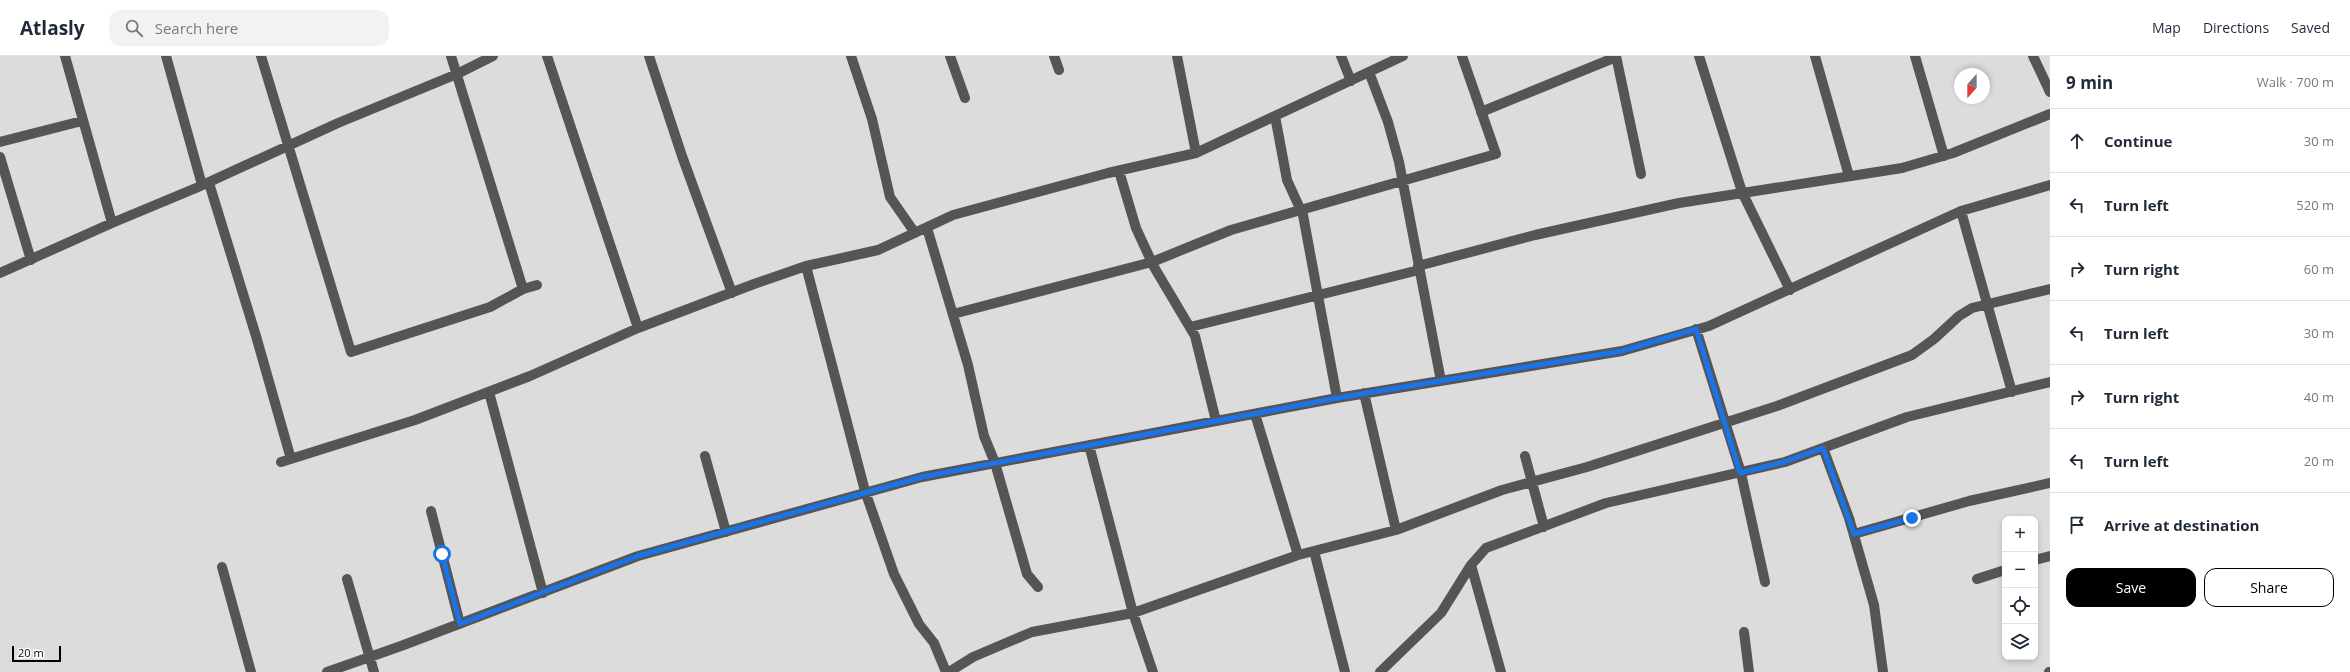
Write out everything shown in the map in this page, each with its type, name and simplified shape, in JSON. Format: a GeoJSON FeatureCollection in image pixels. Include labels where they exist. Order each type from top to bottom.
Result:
{"type":"FeatureCollection","features":[{"type":"Feature","properties":{"kind":"street"},"geometry":{"type":"LineString","coordinates":[[65,56],[82,121],[112,223]]}},
{"type":"Feature","properties":{"kind":"street"},"geometry":{"type":"LineString","coordinates":[[166,56],[256,336],[286,460],[415,420],[489,392],[638,328],[732,292],[806,266],[878,250],[953,215],[1120,170],[1196,152],[1403,56]]}},
{"type":"Feature","properties":{"kind":"street"},"geometry":{"type":"LineString","coordinates":[[261,56],[351,352],[490,307],[523,289],[537,285]]}},
{"type":"Feature","properties":{"kind":"street"},"geometry":{"type":"LineString","coordinates":[[451,56],[523,289]]}},
{"type":"Feature","properties":{"kind":"street"},"geometry":{"type":"LineString","coordinates":[[0,273],[112,223],[206,184],[288,146],[457,74],[493,56]]}},
{"type":"Feature","properties":{"kind":"street"},"geometry":{"type":"LineString","coordinates":[[547,56],[638,328]]}},
{"type":"Feature","properties":{"kind":"street"},"geometry":{"type":"LineString","coordinates":[[648,56],[682,156],[732,292]]}},
{"type":"Feature","properties":{"kind":"street"},"geometry":{"type":"LineString","coordinates":[[852,56],[872,119],[890,197],[915,233]]}},
{"type":"Feature","properties":{"kind":"street"},"geometry":{"type":"LineString","coordinates":[[950,56],[965,98]]}},
{"type":"Feature","properties":{"kind":"street"},"geometry":{"type":"LineString","coordinates":[[1054,56],[1059,70]]}},
{"type":"Feature","properties":{"kind":"street"},"geometry":{"type":"LineString","coordinates":[[1177,56],[1196,152]]}},
{"type":"Feature","properties":{"kind":"street"},"geometry":{"type":"LineString","coordinates":[[1341,56],[1351,80]]}},
{"type":"Feature","properties":{"kind":"street"},"geometry":{"type":"LineString","coordinates":[[953,314],[1152,262],[1231,230],[1496,154],[1462,56]]}},
{"type":"Feature","properties":{"kind":"street"},"geometry":{"type":"LineString","coordinates":[[1481,112],[1616,56],[1641,174]]}},
{"type":"Feature","properties":{"kind":"street"},"geometry":{"type":"LineString","coordinates":[[1699,56],[1742,192],[1790,290]]}},
{"type":"Feature","properties":{"kind":"street"},"geometry":{"type":"LineString","coordinates":[[1815,56],[1849,176]]}},
{"type":"Feature","properties":{"kind":"street"},"geometry":{"type":"LineString","coordinates":[[1914,56],[1944,156]]}},
{"type":"Feature","properties":{"kind":"street"},"geometry":{"type":"LineString","coordinates":[[2033,56],[2050,92]]}},
{"type":"Feature","properties":{"kind":"street"},"geometry":{"type":"LineString","coordinates":[[1369,72],[1388,122],[1402,180],[1441,381]]}},
{"type":"Feature","properties":{"kind":"street"},"geometry":{"type":"LineString","coordinates":[[1190,327],[1319,295],[1535,235],[1679,203],[1902,168],[1944,156],[2050,114]]}},
{"type":"Feature","properties":{"kind":"street"},"geometry":{"type":"LineString","coordinates":[[1275,116],[1287,180],[1300,209],[1319,295],[1337,398]]}},
{"type":"Feature","properties":{"kind":"street"},"geometry":{"type":"LineString","coordinates":[[0,142],[82,121]]}},
{"type":"Feature","properties":{"kind":"street"},"geometry":{"type":"LineString","coordinates":[[0,157],[31,260]]}},
{"type":"Feature","properties":{"kind":"street"},"geometry":{"type":"LineString","coordinates":[[1120,170],[1136,228],[1152,262],[1195,336],[1216,421]]}},
{"type":"Feature","properties":{"kind":"street"},"geometry":{"type":"LineString","coordinates":[[327,672],[460,624],[638,556],[865,491],[922,477],[1364,393],[1622,351],[1696,329],[1790,290],[1962,212],[2050,185]]}},
{"type":"Feature","properties":{"kind":"street"},"geometry":{"type":"LineString","coordinates":[[1962,212],[2012,392]]}},
{"type":"Feature","properties":{"kind":"street"},"geometry":{"type":"LineString","coordinates":[[927,228],[968,365],[984,436],[995,463],[1027,574],[1038,587]]}},
{"type":"Feature","properties":{"kind":"street"},"geometry":{"type":"LineString","coordinates":[[806,266],[865,491],[894,574],[918,624],[934,643],[946,672]]}},
{"type":"Feature","properties":{"kind":"street"},"geometry":{"type":"LineString","coordinates":[[956,670],[973,657],[1032,632],[1134,613],[1298,555],[1396,530],[1502,490],[1587,467],[1777,406],[1912,355],[1934,339],[1959,316],[1972,308],[1987,303],[2050,289]]}},
{"type":"Feature","properties":{"kind":"street"},"geometry":{"type":"LineString","coordinates":[[1696,329],[1740,473],[1765,582]]}},
{"type":"Feature","properties":{"kind":"street"},"geometry":{"type":"LineString","coordinates":[[1380,672],[1441,613],[1471,564],[1486,548],[1606,504],[1784,462],[1907,418],[2050,382]]}},
{"type":"Feature","properties":{"kind":"street"},"geometry":{"type":"LineString","coordinates":[[489,392],[543,593]]}},
{"type":"Feature","properties":{"kind":"street"},"geometry":{"type":"LineString","coordinates":[[1364,393],[1396,530]]}},
{"type":"Feature","properties":{"kind":"street"},"geometry":{"type":"LineString","coordinates":[[1255,414],[1298,555]]}},
{"type":"Feature","properties":{"kind":"street"},"geometry":{"type":"LineString","coordinates":[[1089,445],[1134,613],[1153,672]]}},
{"type":"Feature","properties":{"kind":"street"},"geometry":{"type":"LineString","coordinates":[[1823,448],[1854,534],[1874,605],[1883,672]]}},
{"type":"Feature","properties":{"kind":"street"},"geometry":{"type":"LineString","coordinates":[[705,456],[726,532]]}},
{"type":"Feature","properties":{"kind":"street"},"geometry":{"type":"LineString","coordinates":[[1525,456],[1544,527]]}},
{"type":"Feature","properties":{"kind":"street"},"geometry":{"type":"LineString","coordinates":[[1854,534],[1970,501],[2050,483]]}},
{"type":"Feature","properties":{"kind":"street"},"geometry":{"type":"LineString","coordinates":[[431,511],[460,624]]}},
{"type":"Feature","properties":{"kind":"street"},"geometry":{"type":"LineString","coordinates":[[1314,551],[1345,672]]}},
{"type":"Feature","properties":{"kind":"street"},"geometry":{"type":"LineString","coordinates":[[2038,559],[2050,556]]}},
{"type":"Feature","properties":{"kind":"street"},"geometry":{"type":"LineString","coordinates":[[1471,564],[1501,672]]}},
{"type":"Feature","properties":{"kind":"street"},"geometry":{"type":"LineString","coordinates":[[222,567],[251,672]]}},
{"type":"Feature","properties":{"kind":"street"},"geometry":{"type":"LineString","coordinates":[[1977,579],[2002,571]]}},
{"type":"Feature","properties":{"kind":"street"},"geometry":{"type":"LineString","coordinates":[[347,579],[374,672]]}},
{"type":"Feature","properties":{"kind":"street"},"geometry":{"type":"LineString","coordinates":[[1744,632],[1749,672]]}},
{"type":"Feature","properties":{"kind":"shaded area"},"geometry":{"type":"Polygon","coordinates":[[[0,56],[2050,56],[2050,672],[0,672],[0,56]]]}},
{"type":"Feature","properties":{"kind":"route"},"geometry":{"type":"LineString","coordinates":[[442,554],[460,624],[638,556],[865,491],[922,477],[1364,393],[1622,351],[1696,329],[1740,473],[1784,462],[1823,448],[1854,534],[1912,518]]}}]}
